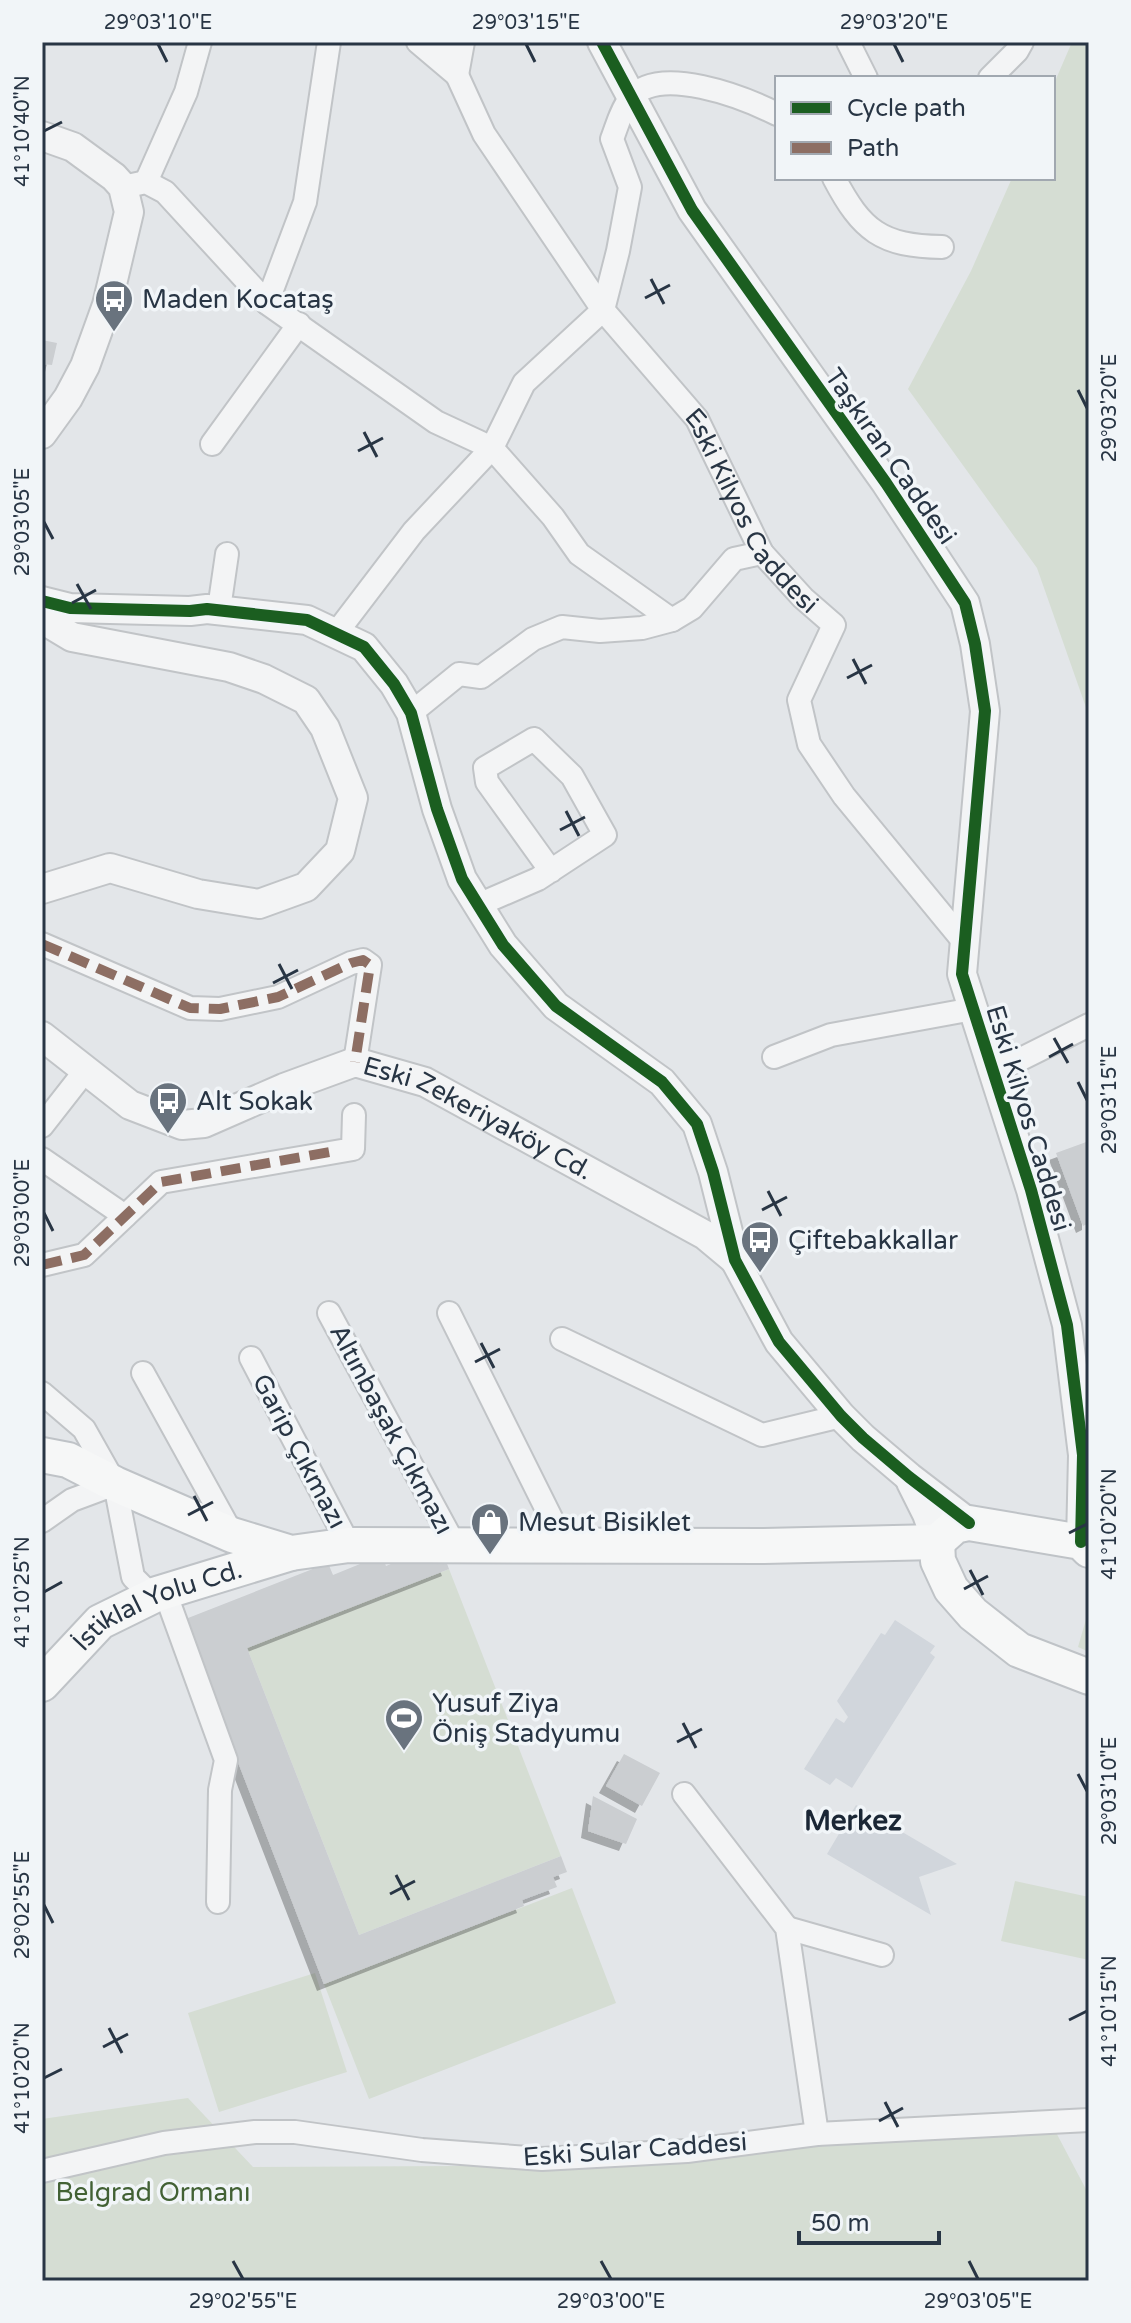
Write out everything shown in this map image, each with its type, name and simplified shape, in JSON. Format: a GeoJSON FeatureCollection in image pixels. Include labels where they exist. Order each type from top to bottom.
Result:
{"type":"FeatureCollection","features":[{"type":"Feature","properties":{"kind":"main road"},"geometry":{"type":"LineString","coordinates":[[55,1458],[232,1535],[291,1553]]}},
{"type":"Feature","properties":{"kind":"main road"},"geometry":{"type":"LineString","coordinates":[[1087,1542],[969,1523],[955,1526],[937,1542],[938,1561],[951,1589],[973,1614],[1019,1650],[1089,1677]]}},
{"type":"Feature","properties":{"kind":"main road"},"geometry":{"type":"LineString","coordinates":[[212,1578],[227,1569],[236,1551],[232,1535]]}},
{"type":"Feature","properties":{"kind":"main road","name":"İstiklal Yolu Cd."},"geometry":{"type":"LineString","coordinates":[[42,1683],[100,1622],[161,1593],[291,1553],[349,1545],[764,1546],[937,1542]]}},
{"type":"Feature","properties":{"kind":"street"},"geometry":{"type":"LineString","coordinates":[[42,434],[68,398],[85,366],[107,305],[134,185],[186,92],[200,42]]}},
{"type":"Feature","properties":{"kind":"street"},"geometry":{"type":"LineString","coordinates":[[267,303],[305,202],[329,42]]}},
{"type":"Feature","properties":{"kind":"street"},"geometry":{"type":"LineString","coordinates":[[418,42],[457,75],[463,42]]}},
{"type":"Feature","properties":{"kind":"street","name":"Eski Kilyos Caddesi"},"geometry":{"type":"LineString","coordinates":[[445,42],[484,134],[603,310],[697,419],[762,553],[803,598],[834,625],[799,700],[809,744],[844,796],[965,943],[962,974],[1031,1190],[1067,1325],[1083,1455],[1087,1542]]}},
{"type":"Feature","properties":{"kind":"street","name":"Taşkıran Caddesi"},"geometry":{"type":"LineString","coordinates":[[602,42],[692,210],[886,483],[965,603],[985,711],[965,943]]}},
{"type":"Feature","properties":{"kind":"street"},"geometry":{"type":"LineString","coordinates":[[848,42],[865,76]]}},
{"type":"Feature","properties":{"kind":"street"},"geometry":{"type":"LineString","coordinates":[[992,76],[1022,42]]}},
{"type":"Feature","properties":{"kind":"street"},"geometry":{"type":"LineString","coordinates":[[337,632],[414,531],[492,448],[524,383],[603,310],[630,187],[612,139],[631,96],[655,85],[693,84],[750,100],[775,113]]}},
{"type":"Feature","properties":{"kind":"street"},"geometry":{"type":"LineString","coordinates":[[42,136],[73,147],[114,177],[165,192],[267,303],[436,422],[492,448],[553,517],[579,554],[672,620]]}},
{"type":"Feature","properties":{"kind":"street"},"geometry":{"type":"LineString","coordinates":[[835,180],[850,209],[873,231],[909,246],[942,247]]}},
{"type":"Feature","properties":{"kind":"street"},"geometry":{"type":"LineString","coordinates":[[212,444],[299,324]]}},
{"type":"Feature","properties":{"kind":"street"},"geometry":{"type":"LineString","coordinates":[[411,713],[459,674],[481,677],[533,639],[562,627],[600,631],[672,620],[692,608],[734,559],[762,553]]}},
{"type":"Feature","properties":{"kind":"street"},"geometry":{"type":"LineString","coordinates":[[219,609],[227,554]]}},
{"type":"Feature","properties":{"kind":"street"},"geometry":{"type":"LineString","coordinates":[[44,620],[84,609],[219,609],[307,620],[364,647],[394,684],[411,713],[442,823],[462,879],[503,945],[556,1006],[662,1082],[697,1124],[713,1172],[735,1260],[779,1342],[841,1416],[909,1477],[969,1523]]}},
{"type":"Feature","properties":{"kind":"street"},"geometry":{"type":"LineString","coordinates":[[42,889],[110,868],[198,894],[259,904],[306,887],[340,851],[353,798],[325,728],[306,700],[264,679],[229,667],[72,637],[44,620]]}},
{"type":"Feature","properties":{"kind":"street"},"geometry":{"type":"LineString","coordinates":[[478,905],[551,871],[605,835],[572,776],[534,739],[485,768],[487,782],[551,871]]}},
{"type":"Feature","properties":{"kind":"street"},"geometry":{"type":"LineString","coordinates":[[42,944],[190,1008],[220,1009],[278,997],[363,960],[370,965],[355,1062]]}},
{"type":"Feature","properties":{"kind":"street"},"geometry":{"type":"LineString","coordinates":[[774,1057],[831,1035],[973,1009]]}},
{"type":"Feature","properties":{"kind":"street"},"geometry":{"type":"LineString","coordinates":[[993,1073],[1089,1025]]}},
{"type":"Feature","properties":{"kind":"street","name":"Eski Zekeriyaköy Cd."},"geometry":{"type":"LineString","coordinates":[[42,1036],[130,1105],[182,1125],[204,1123],[284,1088],[355,1062],[425,1082],[705,1235],[735,1260]]}},
{"type":"Feature","properties":{"kind":"street"},"geometry":{"type":"LineString","coordinates":[[42,1126],[85,1071]]}},
{"type":"Feature","properties":{"kind":"street"},"geometry":{"type":"LineString","coordinates":[[42,1265],[84,1255],[161,1182],[353,1149],[354,1115]]}},
{"type":"Feature","properties":{"kind":"street"},"geometry":{"type":"LineString","coordinates":[[42,1159],[125,1216]]}},
{"type":"Feature","properties":{"kind":"street","name":"Altınbaşak Çıkmazı"},"geometry":{"type":"LineString","coordinates":[[329,1313],[454,1544]]}},
{"type":"Feature","properties":{"kind":"street"},"geometry":{"type":"LineString","coordinates":[[449,1313],[564,1544]]}},
{"type":"Feature","properties":{"kind":"street"},"geometry":{"type":"LineString","coordinates":[[562,1339],[762,1435],[841,1416]]}},
{"type":"Feature","properties":{"kind":"street","name":"Garip Çıkmazı"},"geometry":{"type":"LineString","coordinates":[[251,1358],[349,1545]]}},
{"type":"Feature","properties":{"kind":"street"},"geometry":{"type":"LineString","coordinates":[[143,1373],[232,1535]]}},
{"type":"Feature","properties":{"kind":"street"},"geometry":{"type":"LineString","coordinates":[[42,1393],[84,1429],[115,1484],[133,1577],[143,1587],[161,1593],[226,1760],[220,1790],[218,1902]]}},
{"type":"Feature","properties":{"kind":"street"},"geometry":{"type":"LineString","coordinates":[[55,1458],[84,1429]]}},
{"type":"Feature","properties":{"kind":"street"},"geometry":{"type":"LineString","coordinates":[[909,1477],[937,1542]]}},
{"type":"Feature","properties":{"kind":"street"},"geometry":{"type":"LineString","coordinates":[[42,1521],[72,1500],[115,1484]]}},
{"type":"Feature","properties":{"kind":"street"},"geometry":{"type":"LineString","coordinates":[[684,1794],[787,1928],[817,2134]]}},
{"type":"Feature","properties":{"kind":"street"},"geometry":{"type":"LineString","coordinates":[[787,1928],[882,1955]]}},
{"type":"Feature","properties":{"kind":"street","name":"Eski Sular Caddesi"},"geometry":{"type":"LineString","coordinates":[[42,2171],[164,2143],[255,2132],[295,2132],[422,2150],[542,2159],[687,2151],[817,2134],[1089,2120]]}},
{"type":"Feature","properties":{"kind":"shaded area"},"geometry":{"type":"Polygon","coordinates":[[[895,1620],[935,1646],[930,1653],[935,1657],[852,1788],[836,1778],[830,1785],[804,1769],[836,1718],[844,1723],[848,1717],[837,1701],[881,1633],[885,1635],[895,1620]]]}},
{"type":"Feature","properties":{"kind":"shaded area"},"geometry":{"type":"Polygon","coordinates":[[[856,1805],[957,1864],[919,1877],[931,1915],[827,1854],[856,1805]]]}},
{"type":"Feature","properties":{"kind":"green space"},"geometry":{"type":"Polygon","coordinates":[[[1072,42],[1089,42],[1089,716],[1037,568],[908,389],[971,271],[1011,180],[1055,180],[1055,81],[1072,42]]]}},
{"type":"Feature","properties":{"kind":"green space","name":"Yusuf Ziya Öniş Stadyumu"},"geometry":{"type":"Polygon","coordinates":[[[449,1569],[561,1856],[359,1935],[247,1648],[449,1569]]]}},
{"type":"Feature","properties":{"kind":"green space"},"geometry":{"type":"Polygon","coordinates":[[[1089,1609],[1089,1652],[1078,1647],[1089,1609]]]}},
{"type":"Feature","properties":{"kind":"green space"},"geometry":{"type":"Polygon","coordinates":[[[1015,1881],[1089,1897],[1089,1960],[1001,1941],[1015,1881]]]}},
{"type":"Feature","properties":{"kind":"green space"},"geometry":{"type":"Polygon","coordinates":[[[572,1888],[616,2003],[369,2099],[324,1984],[572,1888]]]}},
{"type":"Feature","properties":{"kind":"green space"},"geometry":{"type":"Polygon","coordinates":[[[315,1973],[347,2072],[219,2112],[188,2013],[315,1973]]]}},
{"type":"Feature","properties":{"kind":"green space","name":"Belgrad Ormanı"},"geometry":{"type":"Polygon","coordinates":[[[188,2098],[253,2167],[458,2166],[1050,2121],[1089,2195],[1089,2281],[42,2281],[42,2119],[188,2098]]]}},
{"type":"Feature","properties":{"kind":"building"},"geometry":{"type":"Polygon","coordinates":[[[42,340],[57,343],[52,365],[42,364],[42,340]]]}},
{"type":"Feature","properties":{"kind":"building"},"geometry":{"type":"Polygon","coordinates":[[[1089,1141],[1089,1223],[1083,1226],[1056,1153],[1089,1141]]]}},
{"type":"Feature","properties":{"kind":"building"},"geometry":{"type":"Polygon","coordinates":[[[420,1552],[443,1553],[449,1569],[247,1648],[359,1935],[561,1856],[567,1872],[553,1877],[557,1887],[522,1900],[524,1906],[324,1984],[183,1620],[328,1563],[333,1575],[382,1555],[386,1566],[420,1552]]]}},
{"type":"Feature","properties":{"kind":"building"},"geometry":{"type":"Polygon","coordinates":[[[624,1754],[660,1773],[642,1806],[606,1786],[624,1754]]]}},
{"type":"Feature","properties":{"kind":"building"},"geometry":{"type":"Polygon","coordinates":[[[593,1796],[637,1819],[626,1844],[588,1831],[593,1796]]]}},
{"type":"Feature","properties":{"kind":"marked path"},"geometry":{"type":"LineString","coordinates":[[42,944],[190,1008],[220,1009],[278,997],[363,960],[370,965],[355,1062]]}},
{"type":"Feature","properties":{"kind":"marked path"},"geometry":{"type":"LineString","coordinates":[[42,1265],[84,1255],[161,1182],[330,1152]]}},
{"type":"Feature","properties":{"kind":"cycle path"},"geometry":{"type":"LineString","coordinates":[[602,42],[692,210],[886,483],[965,603],[985,711],[962,974],[1031,1190],[1067,1325],[1083,1455],[1081,1542]]}},
{"type":"Feature","properties":{"kind":"cycle path"},"geometry":{"type":"LineString","coordinates":[[42,601],[70,608],[207,609],[307,620],[364,647],[394,684],[411,713],[437,809],[462,879],[503,945],[556,1006],[662,1082],[697,1124],[713,1172],[735,1260],[779,1342],[863,1438],[969,1523]]}},
{"type":"Feature","properties":{"kind":"place","name":"Maden Kocataş"},"geometry":{"type":"Point","coordinates":[114,333]}},
{"type":"Feature","properties":{"kind":"place","name":"Alt Sokak"},"geometry":{"type":"Point","coordinates":[168,1135]}},
{"type":"Feature","properties":{"kind":"place","name":"Çiftebakkallar"},"geometry":{"type":"Point","coordinates":[760,1274]}},
{"type":"Feature","properties":{"kind":"place","name":"Mesut Bisiklet"},"geometry":{"type":"Point","coordinates":[490,1556]}},
{"type":"Feature","properties":{"kind":"place","name":"Yusuf Ziya Öniş Stadyumu"},"geometry":{"type":"Point","coordinates":[404,1752]}},
{"type":"Feature","properties":{"kind":"district","name":"Merkez"},"geometry":{"type":"Point","coordinates":[853,1820]}}]}
